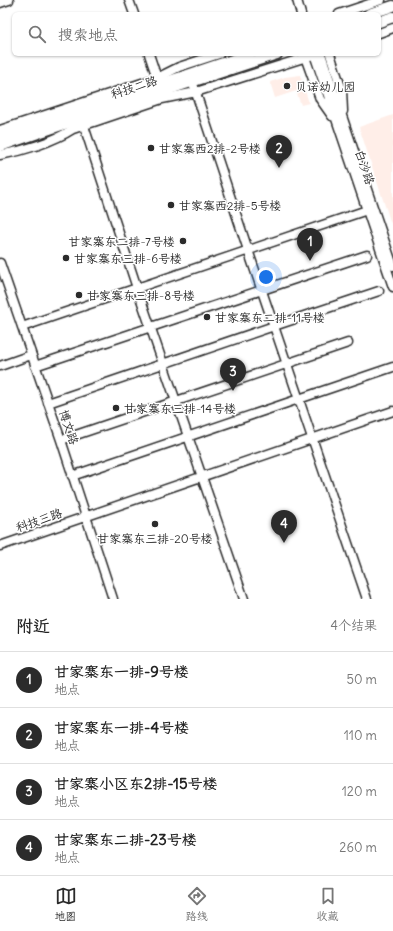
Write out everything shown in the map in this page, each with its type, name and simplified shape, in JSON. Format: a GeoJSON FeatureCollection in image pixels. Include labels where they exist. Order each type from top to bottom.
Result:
{"type":"FeatureCollection","features":[{"type":"Feature","properties":{"kind":"main road"},"geometry":{"type":"LineString","coordinates":[[375,12],[393,6]]}},
{"type":"Feature","properties":{"kind":"main road"},"geometry":{"type":"LineString","coordinates":[[381,21],[393,17]]}},
{"type":"Feature","properties":{"kind":"main road","name":"科技二路"},"geometry":{"type":"LineString","coordinates":[[0,138],[244,56]]}},
{"type":"Feature","properties":{"kind":"main road","name":"科技二路"},"geometry":{"type":"LineString","coordinates":[[0,146],[270,56]]}},
{"type":"Feature","properties":{"kind":"street"},"geometry":{"type":"LineString","coordinates":[[0,3],[9,0]]}},
{"type":"Feature","properties":{"kind":"street"},"geometry":{"type":"LineString","coordinates":[[129,0],[133,12]]}},
{"type":"Feature","properties":{"kind":"street"},"geometry":{"type":"LineString","coordinates":[[297,0],[300,12]]}},
{"type":"Feature","properties":{"kind":"street"},"geometry":{"type":"LineString","coordinates":[[346,12],[381,0]]}},
{"type":"Feature","properties":{"kind":"street"},"geometry":{"type":"LineString","coordinates":[[381,32],[393,28]]}},
{"type":"Feature","properties":{"kind":"street"},"geometry":{"type":"LineString","coordinates":[[150,56],[157,78]]}},
{"type":"Feature","properties":{"kind":"street"},"geometry":{"type":"LineString","coordinates":[[0,130],[157,78],[212,56]]}},
{"type":"Feature","properties":{"kind":"street"},"geometry":{"type":"LineString","coordinates":[[0,155],[13,153],[61,137],[73,129],[162,99],[196,92],[310,56]]}},
{"type":"Feature","properties":{"kind":"street","name":"白沙路"},"geometry":{"type":"LineString","coordinates":[[317,56],[393,266]]}},
{"type":"Feature","properties":{"kind":"street"},"geometry":{"type":"LineString","coordinates":[[331,56],[342,90],[341,123]]}},
{"type":"Feature","properties":{"kind":"street"},"geometry":{"type":"LineString","coordinates":[[305,58],[320,99],[341,123]]}},
{"type":"Feature","properties":{"kind":"street"},"geometry":{"type":"LineString","coordinates":[[192,81],[286,363],[367,599]]}},
{"type":"Feature","properties":{"kind":"street","name":"白沙路"},"geometry":{"type":"LineString","coordinates":[[341,123],[367,210],[393,287]]}},
{"type":"Feature","properties":{"kind":"street"},"geometry":{"type":"LineString","coordinates":[[84,126],[137,288],[244,599]]}},
{"type":"Feature","properties":{"kind":"street"},"geometry":{"type":"LineString","coordinates":[[22,327],[367,210]]}},
{"type":"Feature","properties":{"kind":"street"},"geometry":{"type":"LineString","coordinates":[[35,366],[367,255]]}},
{"type":"Feature","properties":{"kind":"street","name":"博文路"},"geometry":{"type":"LineString","coordinates":[[0,263],[113,599]]}},
{"type":"Feature","properties":{"kind":"street"},"geometry":{"type":"LineString","coordinates":[[48,403],[378,291]]}},
{"type":"Feature","properties":{"kind":"street"},"geometry":{"type":"LineString","coordinates":[[60,440],[348,343]]}},
{"type":"Feature","properties":{"kind":"street"},"geometry":{"type":"LineString","coordinates":[[0,366],[31,355]]}},
{"type":"Feature","properties":{"kind":"street"},"geometry":{"type":"LineString","coordinates":[[72,476],[393,367]]}},
{"type":"Feature","properties":{"kind":"street","name":"科技三路"},"geometry":{"type":"LineString","coordinates":[[0,546],[393,411]]}},
{"type":"Feature","properties":{"kind":"shaded area","name":"贝诺幼儿园"},"geometry":{"type":"Polygon","coordinates":[[[300,75],[309,103],[301,105],[296,91],[275,98],[270,82],[285,77],[300,75]]]}},
{"type":"Feature","properties":{"kind":"shaded area"},"geometry":{"type":"Polygon","coordinates":[[[393,115],[393,230],[359,127],[393,115]]]}},
{"type":"Feature","properties":{"kind":"place","name":"贝诺幼儿园"},"geometry":{"type":"Point","coordinates":[287,86]}},
{"type":"Feature","properties":{"kind":"place","name":"甘家寨西2排-2号楼"},"geometry":{"type":"Point","coordinates":[151,148]}},
{"type":"Feature","properties":{"kind":"place","name":"甘家寨东一排-4号楼"},"geometry":{"type":"Point","coordinates":[279,168]}},
{"type":"Feature","properties":{"kind":"place","name":"甘家寨西2排-5号楼"},"geometry":{"type":"Point","coordinates":[171,205]}},
{"type":"Feature","properties":{"kind":"place","name":"甘家寨东二排-7号楼"},"geometry":{"type":"Point","coordinates":[183,241]}},
{"type":"Feature","properties":{"kind":"place","name":"甘家寨东三排-6号楼"},"geometry":{"type":"Point","coordinates":[66,258]}},
{"type":"Feature","properties":{"kind":"place","name":"甘家寨东一排-9号楼"},"geometry":{"type":"Point","coordinates":[310,261]}},
{"type":"Feature","properties":{"kind":"place","name":"甘家寨东三排-8号楼"},"geometry":{"type":"Point","coordinates":[79,295]}},
{"type":"Feature","properties":{"kind":"place","name":"甘家寨东二排-11号楼"},"geometry":{"type":"Point","coordinates":[207,317]}},
{"type":"Feature","properties":{"kind":"place","name":"甘家寨小区东2排-15号楼"},"geometry":{"type":"Point","coordinates":[233,391]}},
{"type":"Feature","properties":{"kind":"place","name":"甘家寨东三排-14号楼"},"geometry":{"type":"Point","coordinates":[116,408]}},
{"type":"Feature","properties":{"kind":"place","name":"甘家寨东三排-20号楼"},"geometry":{"type":"Point","coordinates":[155,524]}},
{"type":"Feature","properties":{"kind":"place","name":"甘家寨东二排-23号楼"},"geometry":{"type":"Point","coordinates":[284,543]}}]}
